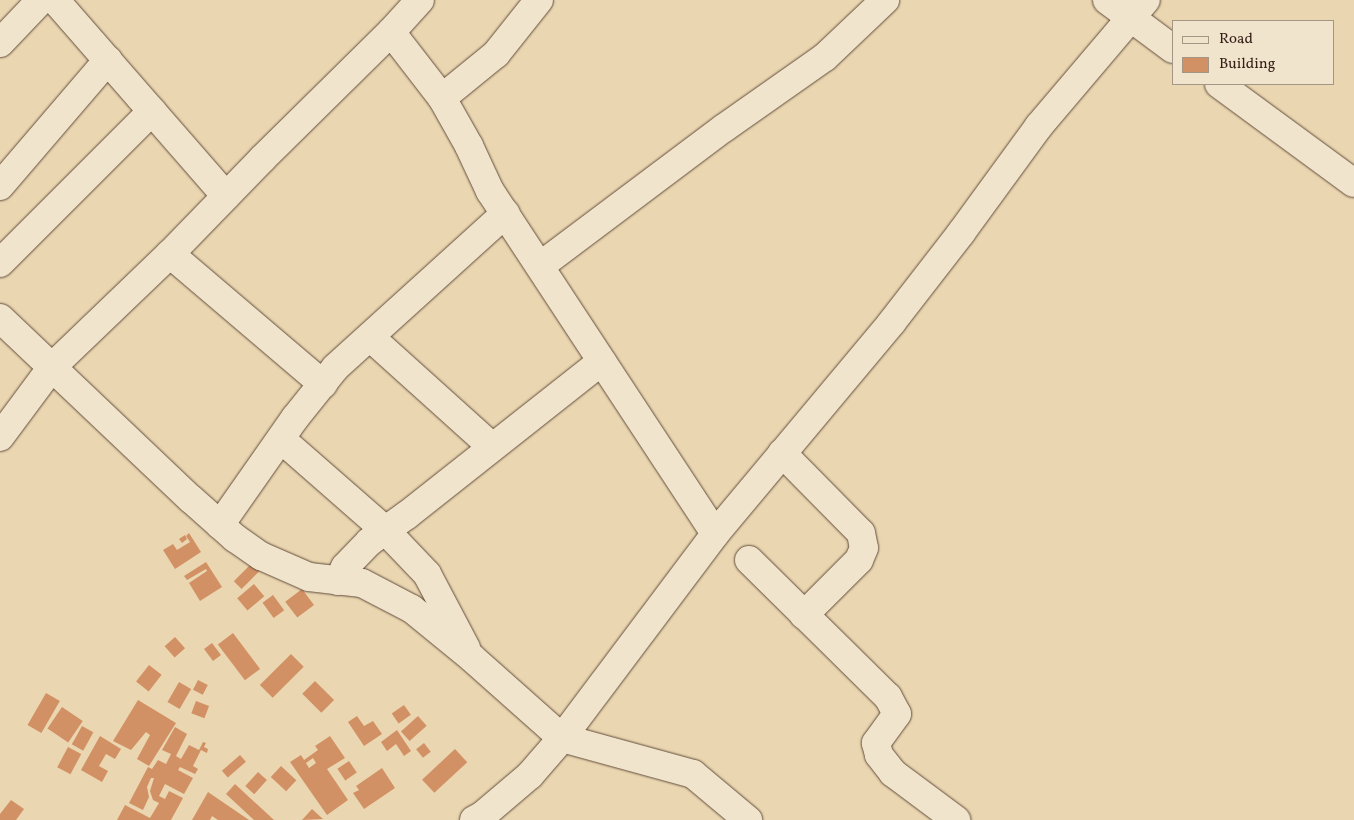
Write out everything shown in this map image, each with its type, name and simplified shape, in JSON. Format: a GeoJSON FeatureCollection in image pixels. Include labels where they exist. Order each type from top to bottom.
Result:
{"type":"FeatureCollection","features":[{"type":"Feature","properties":{"kind":"street"},"geometry":{"type":"LineString","coordinates":[[0,43],[41,0]]}},
{"type":"Feature","properties":{"kind":"street"},"geometry":{"type":"LineString","coordinates":[[55,0],[226,196]]}},
{"type":"Feature","properties":{"kind":"street"},"geometry":{"type":"LineString","coordinates":[[0,437],[52,367],[170,254],[391,32],[420,0]]}},
{"type":"Feature","properties":{"kind":"street"},"geometry":{"type":"LineString","coordinates":[[540,266],[724,128],[825,57],[886,0]]}},
{"type":"Feature","properties":{"kind":"street"},"geometry":{"type":"LineString","coordinates":[[1107,0],[1139,9],[1172,48]]}},
{"type":"Feature","properties":{"kind":"street"},"geometry":{"type":"LineString","coordinates":[[442,98],[496,54],[529,4]]}},
{"type":"Feature","properties":{"kind":"street"},"geometry":{"type":"LineString","coordinates":[[474,820],[483,815],[530,775],[562,738],[715,534],[898,315],[1039,126],[1139,9]]}},
{"type":"Feature","properties":{"kind":"street"},"geometry":{"type":"LineString","coordinates":[[391,32],[442,98],[469,146],[490,191],[715,534]]}},
{"type":"Feature","properties":{"kind":"street"},"geometry":{"type":"LineString","coordinates":[[0,186],[108,60]]}},
{"type":"Feature","properties":{"kind":"street"},"geometry":{"type":"LineString","coordinates":[[1220,85],[1354,184]]}},
{"type":"Feature","properties":{"kind":"street"},"geometry":{"type":"LineString","coordinates":[[0,263],[152,111]]}},
{"type":"Feature","properties":{"kind":"street"},"geometry":{"type":"LineString","coordinates":[[220,525],[281,439],[336,367],[506,214]]}},
{"type":"Feature","properties":{"kind":"street"},"geometry":{"type":"LineString","coordinates":[[170,254],[323,384]]}},
{"type":"Feature","properties":{"kind":"street"},"geometry":{"type":"LineString","coordinates":[[0,318],[220,525],[261,556],[309,577],[362,583],[412,609],[472,658],[562,738],[693,774],[741,818]]}},
{"type":"Feature","properties":{"kind":"street"},"geometry":{"type":"LineString","coordinates":[[370,337],[492,447]]}},
{"type":"Feature","properties":{"kind":"street"},"geometry":{"type":"LineString","coordinates":[[338,581],[345,567],[369,542],[602,361]]}},
{"type":"Feature","properties":{"kind":"street"},"geometry":{"type":"LineString","coordinates":[[281,439],[386,530],[427,574],[472,658]]}},
{"type":"Feature","properties":{"kind":"street"},"geometry":{"type":"LineString","coordinates":[[782,453],[861,533],[864,548],[859,560],[804,615]]}},
{"type":"Feature","properties":{"kind":"street"},"geometry":{"type":"LineString","coordinates":[[749,560],[888,697],[897,714],[876,743],[879,755],[893,772],[956,820]]}},
{"type":"Feature","properties":{"kind":"building"},"geometry":{"type":"Polygon","coordinates":[[[189,533],[201,552],[175,569],[163,550],[173,544],[177,550],[190,542],[186,536],[189,533]]]}},
{"type":"Feature","properties":{"kind":"building"},"geometry":{"type":"Polygon","coordinates":[[[185,535],[187,539],[182,543],[179,539],[185,535]]]}},
{"type":"Feature","properties":{"kind":"building"},"geometry":{"type":"Polygon","coordinates":[[[255,560],[263,568],[242,589],[234,581],[255,560]]]}},
{"type":"Feature","properties":{"kind":"building"},"geometry":{"type":"Polygon","coordinates":[[[206,562],[222,587],[200,601],[189,583],[207,571],[206,569],[187,580],[184,576],[206,562]]]}},
{"type":"Feature","properties":{"kind":"building"},"geometry":{"type":"Polygon","coordinates":[[[254,584],[264,596],[247,610],[237,598],[254,584]]]}},
{"type":"Feature","properties":{"kind":"building"},"geometry":{"type":"Polygon","coordinates":[[[302,589],[314,605],[297,618],[285,602],[302,589]]]}},
{"type":"Feature","properties":{"kind":"building"},"geometry":{"type":"Polygon","coordinates":[[[273,595],[284,610],[274,618],[262,603],[273,595]]]}},
{"type":"Feature","properties":{"kind":"building"},"geometry":{"type":"Polygon","coordinates":[[[233,633],[260,669],[245,680],[218,644],[233,633]]]}},
{"type":"Feature","properties":{"kind":"building"},"geometry":{"type":"Polygon","coordinates":[[[175,637],[185,648],[175,658],[165,646],[175,637]]]}},
{"type":"Feature","properties":{"kind":"building"},"geometry":{"type":"Polygon","coordinates":[[[212,643],[221,655],[213,661],[204,649],[212,643]]]}},
{"type":"Feature","properties":{"kind":"building"},"geometry":{"type":"Polygon","coordinates":[[[291,654],[304,667],[273,698],[260,685],[291,654]]]}},
{"type":"Feature","properties":{"kind":"building"},"geometry":{"type":"Polygon","coordinates":[[[149,665],[162,675],[149,691],[136,682],[149,665]]]}},
{"type":"Feature","properties":{"kind":"building"},"geometry":{"type":"Polygon","coordinates":[[[198,680],[208,685],[203,695],[193,690],[198,680]]]}},
{"type":"Feature","properties":{"kind":"building"},"geometry":{"type":"Polygon","coordinates":[[[315,681],[334,700],[321,713],[302,694],[315,681]]]}},
{"type":"Feature","properties":{"kind":"building"},"geometry":{"type":"Polygon","coordinates":[[[179,682],[191,689],[180,709],[168,702],[179,682]]]}},
{"type":"Feature","properties":{"kind":"building"},"geometry":{"type":"Polygon","coordinates":[[[46,693],[60,701],[41,733],[28,725],[46,693]]]}},
{"type":"Feature","properties":{"kind":"building"},"geometry":{"type":"Polygon","coordinates":[[[138,700],[176,723],[149,766],[137,759],[150,735],[146,732],[131,750],[113,741],[138,700]]]}},
{"type":"Feature","properties":{"kind":"building"},"geometry":{"type":"Polygon","coordinates":[[[196,701],[209,706],[204,718],[191,713],[196,701]]]}},
{"type":"Feature","properties":{"kind":"building"},"geometry":{"type":"Polygon","coordinates":[[[404,705],[411,715],[399,723],[392,714],[404,705]]]}},
{"type":"Feature","properties":{"kind":"building"},"geometry":{"type":"Polygon","coordinates":[[[62,707],[83,721],[68,743],[47,729],[62,707]]]}},
{"type":"Feature","properties":{"kind":"building"},"geometry":{"type":"Polygon","coordinates":[[[357,716],[364,726],[373,721],[382,734],[364,746],[348,722],[357,716]]]}},
{"type":"Feature","properties":{"kind":"building"},"geometry":{"type":"Polygon","coordinates":[[[418,716],[427,726],[410,741],[401,731],[418,716]]]}},
{"type":"Feature","properties":{"kind":"building"},"geometry":{"type":"Polygon","coordinates":[[[82,726],[93,732],[83,751],[72,744],[82,726]]]}},
{"type":"Feature","properties":{"kind":"building"},"geometry":{"type":"Polygon","coordinates":[[[175,727],[187,734],[176,756],[181,759],[189,745],[199,750],[203,742],[206,743],[204,747],[208,749],[207,753],[201,750],[193,766],[198,769],[195,774],[180,767],[178,770],[193,778],[184,794],[165,784],[159,796],[165,799],[169,791],[183,798],[171,820],[117,820],[125,805],[150,818],[159,803],[153,800],[150,791],[154,778],[151,778],[147,787],[149,797],[143,810],[129,803],[148,767],[152,769],[158,760],[166,764],[171,754],[162,750],[175,727]]]}},
{"type":"Feature","properties":{"kind":"building"},"geometry":{"type":"Polygon","coordinates":[[[397,730],[411,751],[404,756],[396,744],[387,751],[381,742],[397,730]]]}},
{"type":"Feature","properties":{"kind":"building"},"geometry":{"type":"Polygon","coordinates":[[[100,736],[121,749],[115,759],[106,754],[99,766],[108,771],[102,782],[81,770],[100,736]]]}},
{"type":"Feature","properties":{"kind":"building"},"geometry":{"type":"Polygon","coordinates":[[[330,736],[345,758],[327,769],[348,800],[327,815],[290,762],[301,755],[304,760],[318,750],[315,746],[330,736]],[[313,758],[306,763],[309,768],[316,763],[313,758]]]}},
{"type":"Feature","properties":{"kind":"building"},"geometry":{"type":"Polygon","coordinates":[[[424,743],[431,752],[423,758],[416,749],[424,743]]]}},
{"type":"Feature","properties":{"kind":"building"},"geometry":{"type":"Polygon","coordinates":[[[68,747],[81,754],[70,774],[57,767],[68,747]]]}},
{"type":"Feature","properties":{"kind":"building"},"geometry":{"type":"Polygon","coordinates":[[[455,749],[467,762],[434,793],[422,780],[455,749]]]}},
{"type":"Feature","properties":{"kind":"building"},"geometry":{"type":"Polygon","coordinates":[[[240,755],[246,762],[228,778],[222,771],[240,755]]]}},
{"type":"Feature","properties":{"kind":"building"},"geometry":{"type":"Polygon","coordinates":[[[349,761],[357,773],[345,780],[337,769],[349,761]]]}},
{"type":"Feature","properties":{"kind":"building"},"geometry":{"type":"Polygon","coordinates":[[[281,766],[296,780],[286,791],[271,777],[281,766]]]}},
{"type":"Feature","properties":{"kind":"building"},"geometry":{"type":"Polygon","coordinates":[[[382,768],[395,788],[364,809],[353,793],[359,790],[356,786],[382,768]]]}},
{"type":"Feature","properties":{"kind":"building"},"geometry":{"type":"Polygon","coordinates":[[[258,772],[267,780],[254,794],[245,786],[258,772]]]}},
{"type":"Feature","properties":{"kind":"building"},"geometry":{"type":"Polygon","coordinates":[[[235,784],[274,820],[254,820],[226,794],[235,784]]]}},
{"type":"Feature","properties":{"kind":"building"},"geometry":{"type":"Polygon","coordinates":[[[208,792],[249,820],[218,820],[212,816],[210,820],[192,820],[208,792]]]}},
{"type":"Feature","properties":{"kind":"building"},"geometry":{"type":"Polygon","coordinates":[[[11,800],[24,809],[16,820],[0,820],[0,814],[11,800]]]}},
{"type":"Feature","properties":{"kind":"building"},"geometry":{"type":"Polygon","coordinates":[[[312,809],[323,819],[302,820],[312,809]]]}}]}
